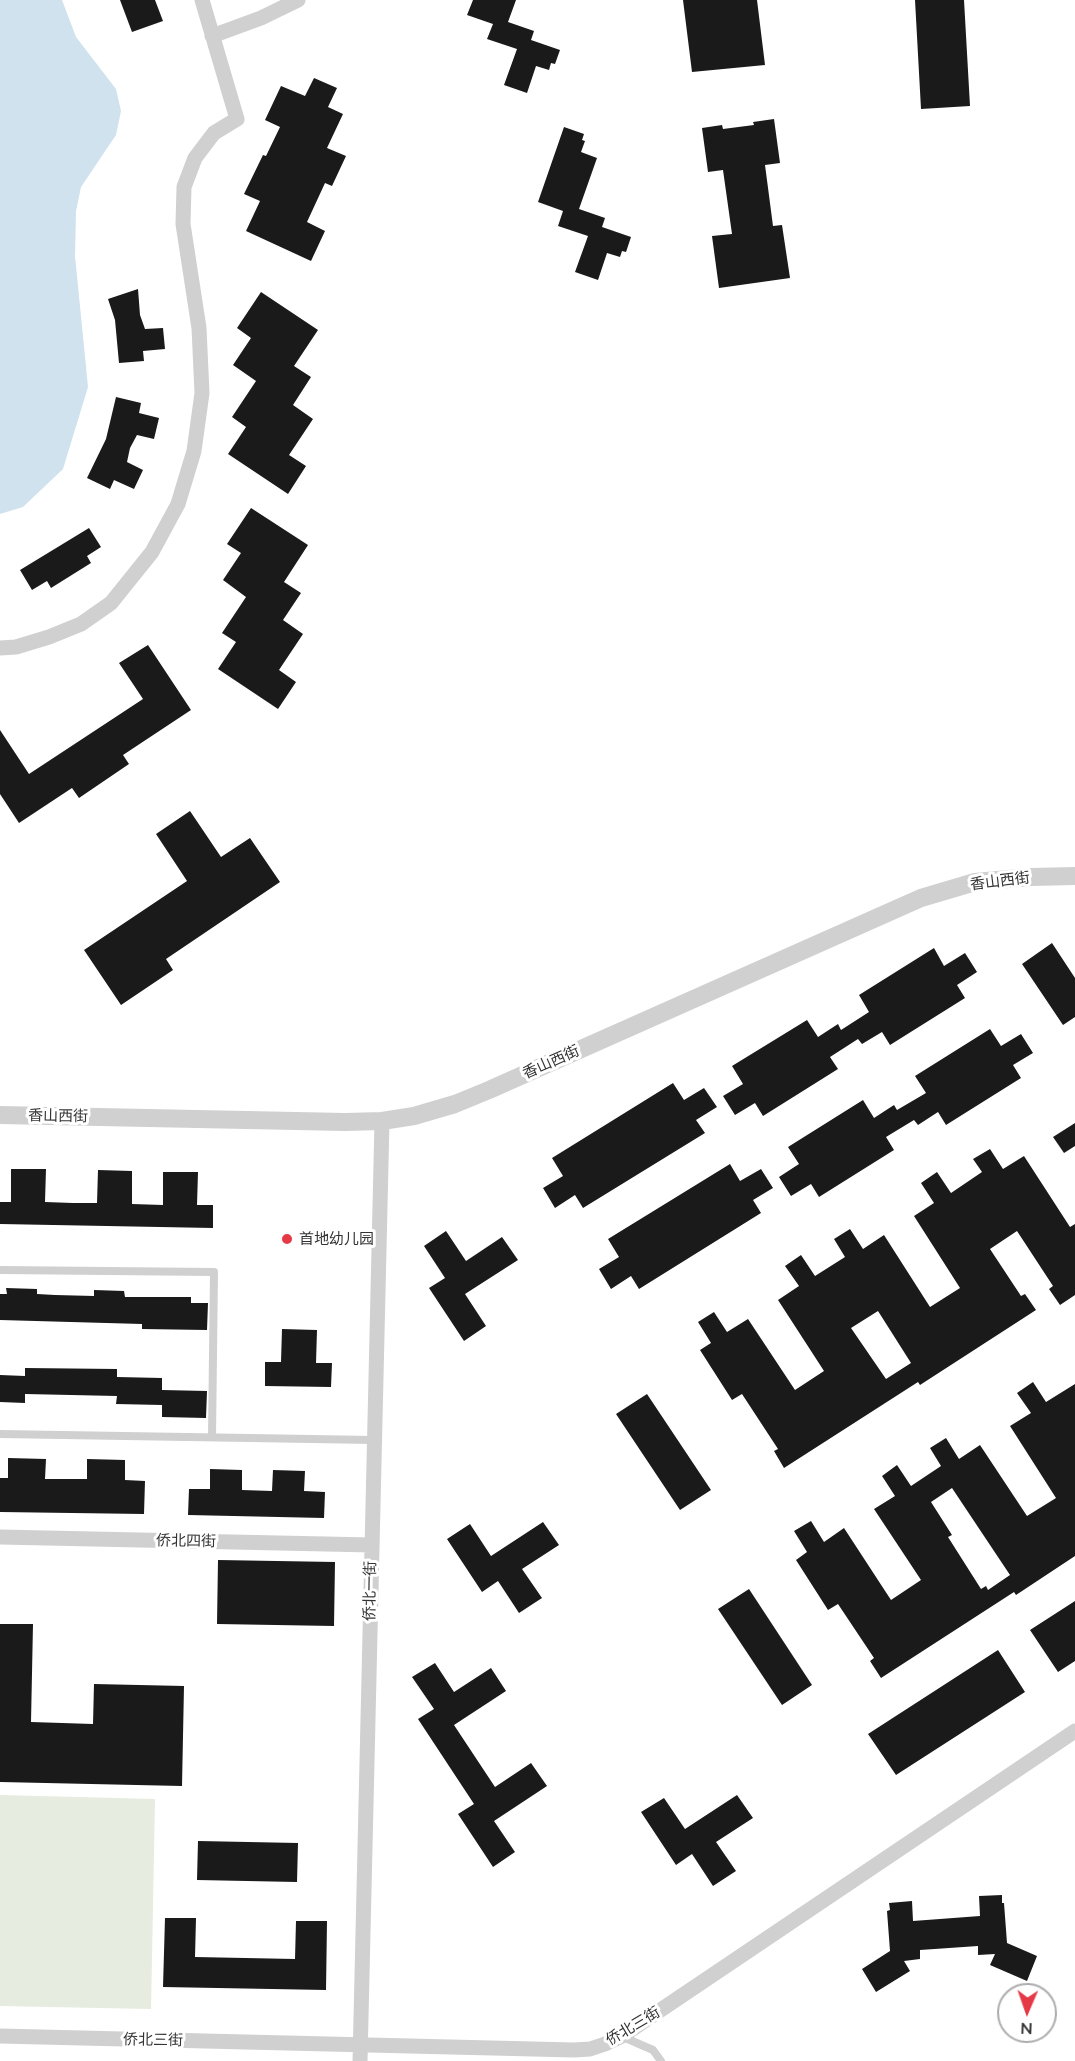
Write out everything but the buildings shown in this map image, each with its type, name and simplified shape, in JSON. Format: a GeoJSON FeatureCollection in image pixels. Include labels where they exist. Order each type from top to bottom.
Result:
{"type":"FeatureCollection","features":[{"type":"Feature","properties":{"kind":"street"},"geometry":{"type":"LineString","coordinates":[[0,648],[16,647],[49,638],[81,624],[111,603],[152,552],[178,504],[194,451],[202,393],[199,328],[183,224],[184,187],[195,158],[214,133],[237,119],[202,0]]}},
{"type":"Feature","properties":{"kind":"street"},"geometry":{"type":"LineString","coordinates":[[212,36],[261,18],[298,0]]}},
{"type":"Feature","properties":{"kind":"street","name":"香山西街"},"geometry":{"type":"LineString","coordinates":[[0,1115],[381,1121],[433,1111],[489,1090],[921,898],[975,882],[1075,876]]}},
{"type":"Feature","properties":{"kind":"street","name":"侨北一街"},"geometry":{"type":"LineString","coordinates":[[360,2061],[381,1121]]}},
{"type":"Feature","properties":{"kind":"street","name":"侨北四街"},"geometry":{"type":"LineString","coordinates":[[0,1537],[372,1545]]}},
{"type":"Feature","properties":{"kind":"street","name":"侨北三街"},"geometry":{"type":"LineString","coordinates":[[0,2036],[590,2049],[621,2036],[1075,1731]]}},
{"type":"Feature","properties":{"kind":"lane"},"geometry":{"type":"LineString","coordinates":[[0,1270],[214,1272],[212,1437]]}},
{"type":"Feature","properties":{"kind":"lane"},"geometry":{"type":"LineString","coordinates":[[0,1434],[374,1440]]}},
{"type":"Feature","properties":{"kind":"lane"},"geometry":{"type":"LineString","coordinates":[[621,2036],[645,2045],[653,2050],[661,2061]]}},
{"type":"Feature","properties":{"kind":"shaded area"},"geometry":{"type":"Polygon","coordinates":[[[0,1795],[155,1799],[151,2009],[0,2006],[0,1795]]]}},
{"type":"Feature","properties":{"kind":"water"},"geometry":{"type":"Polygon","coordinates":[[[0,0],[62,0],[76,37],[116,89],[121,111],[116,135],[81,187],[76,211],[75,256],[88,387],[63,469],[23,507],[0,514],[0,0]]]}},
{"type":"Feature","properties":{"kind":"place","name":"首地幼儿园"},"geometry":{"type":"Point","coordinates":[287,1239]}}]}
